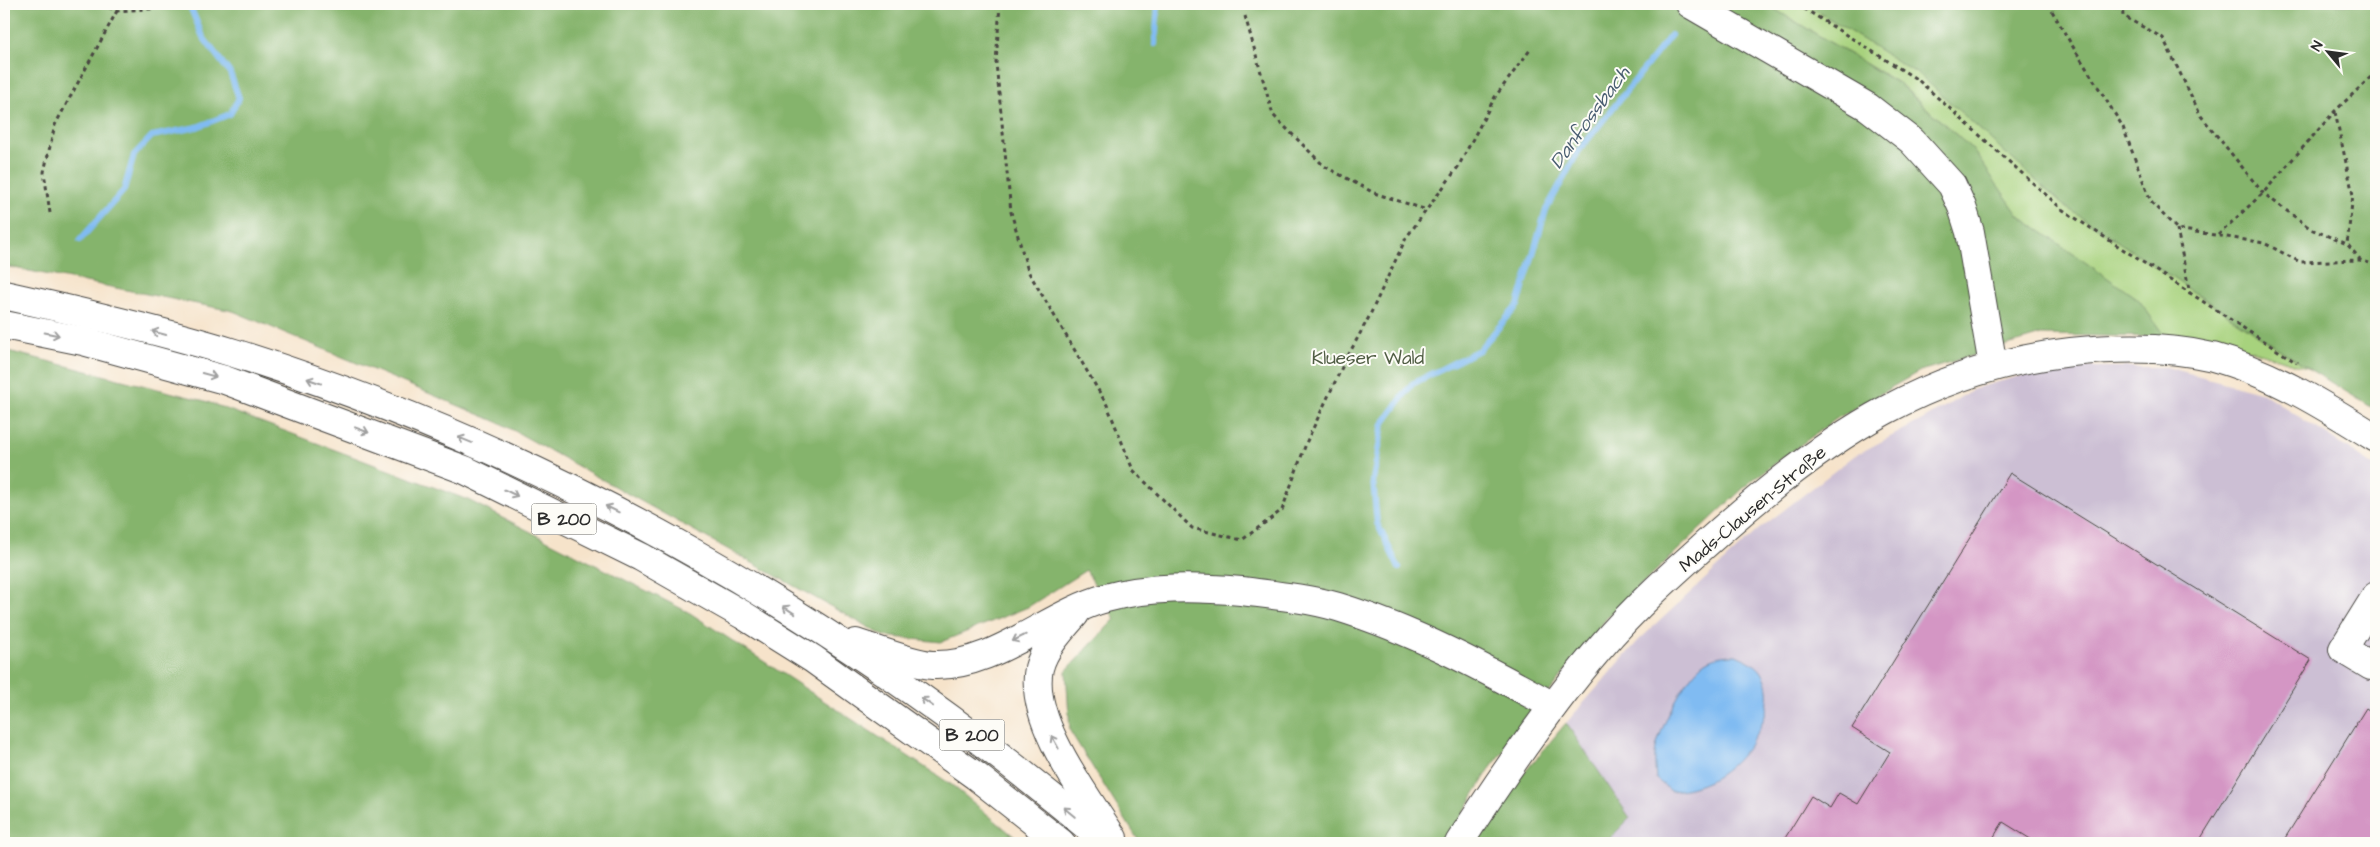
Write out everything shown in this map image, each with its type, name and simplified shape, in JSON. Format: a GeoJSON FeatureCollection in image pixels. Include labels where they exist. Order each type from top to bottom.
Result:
{"type":"FeatureCollection","features":[{"type":"Feature","properties":{"kind":"main road"},"geometry":{"type":"LineString","coordinates":[[1690,4],[1868,106],[1912,142],[1952,185],[1970,232],[1993,366]]}},
{"type":"Feature","properties":{"kind":"main road","name":"B 200"},"geometry":{"type":"LineString","coordinates":[[4,295],[89,313],[234,353],[378,404],[478,445],[656,531],[758,590],[913,692],[995,752],[1107,843]]}},
{"type":"Feature","properties":{"kind":"main road","name":"B 200"},"geometry":{"type":"LineString","coordinates":[[4,325],[83,341],[225,380],[466,470],[641,557],[743,615],[805,654],[894,715],[969,770],[1061,843]]}},
{"type":"Feature","properties":{"kind":"main road","name":"Mads-Clausen-Straße"},"geometry":{"type":"LineString","coordinates":[[1459,843],[1490,794],[1553,706],[1600,648],[1642,603],[1764,492],[1834,440],[1901,401],[1950,379],[1993,366],[2048,355],[2099,349],[2156,348],[2213,358],[2272,378],[2323,404],[2376,438]]}},
{"type":"Feature","properties":{"kind":"main road"},"geometry":{"type":"LineString","coordinates":[[830,636],[930,665],[957,664],[982,656],[1104,598],[1140,591],[1206,588],[1277,595],[1337,607],[1405,632],[1476,664],[1553,706]]}},
{"type":"Feature","properties":{"kind":"main road"},"geometry":{"type":"LineString","coordinates":[[2374,662],[2343,649],[2376,596]]}},
{"type":"Feature","properties":{"kind":"main road"},"geometry":{"type":"LineString","coordinates":[[1079,609],[1053,639],[1039,668],[1039,695],[1045,725],[1075,778],[1117,843]]}},
{"type":"Feature","properties":{"kind":"path"},"geometry":{"type":"LineString","coordinates":[[101,4],[117,11],[165,8],[179,4]]}},
{"type":"Feature","properties":{"kind":"path"},"geometry":{"type":"LineString","coordinates":[[1000,4],[996,63],[1011,212],[1028,271],[1107,405],[1132,470],[1192,528],[1242,540],[1282,510],[1307,440],[1344,363],[1369,317],[1406,238],[1458,167],[1495,97],[1530,50]]}},
{"type":"Feature","properties":{"kind":"path"},"geometry":{"type":"LineString","coordinates":[[1797,4],[1918,80],[2063,210],[2261,340]]}},
{"type":"Feature","properties":{"kind":"path"},"geometry":{"type":"LineString","coordinates":[[2048,4],[2123,127],[2151,202],[2177,229],[2190,294]]}},
{"type":"Feature","properties":{"kind":"path"},"geometry":{"type":"LineString","coordinates":[[2122,4],[2123,16],[2163,38],[2201,116],[2264,193],[2311,229],[2347,244],[2360,260]]}},
{"type":"Feature","properties":{"kind":"path"},"geometry":{"type":"LineString","coordinates":[[50,213],[44,172],[55,125],[117,11]]}},
{"type":"Feature","properties":{"kind":"path"},"geometry":{"type":"LineString","coordinates":[[1245,16],[1273,115],[1324,166],[1374,194],[1427,210]]}},
{"type":"Feature","properties":{"kind":"path"},"geometry":{"type":"LineString","coordinates":[[2217,235],[2264,193],[2335,111],[2376,72]]}},
{"type":"Feature","properties":{"kind":"path"},"geometry":{"type":"LineString","coordinates":[[2335,111],[2353,195],[2347,244]]}},
{"type":"Feature","properties":{"kind":"path"},"geometry":{"type":"LineString","coordinates":[[2177,229],[2264,243],[2300,262],[2360,260],[2376,265]]}},
{"type":"Feature","properties":{"kind":"shaded area"},"geometry":{"type":"Polygon","coordinates":[[[2054,367],[2166,367],[2263,393],[2376,467],[2376,843],[1605,843],[1630,818],[1566,723],[1639,640],[1758,530],[1854,456],[1924,419],[1976,388],[2054,367]]]}},
{"type":"Feature","properties":{"kind":"green space","name":"Klueser Wald"},"geometry":{"type":"Polygon","coordinates":[[[4,4],[1766,4],[1899,84],[1972,149],[2019,216],[2139,300],[2165,337],[2041,335],[1920,371],[1836,419],[1751,481],[1609,615],[1489,770],[1445,843],[1140,843],[1070,731],[1066,671],[1115,619],[1086,570],[1028,607],[941,642],[884,636],[502,424],[233,311],[4,266],[4,4]]]}},
{"type":"Feature","properties":{"kind":"green space"},"geometry":{"type":"Polygon","coordinates":[[[1766,4],[1806,4],[1921,76],[2063,205],[2309,369],[2226,342],[2165,337],[2139,300],[2019,216],[1972,149],[1900,84],[1766,4]]]}},
{"type":"Feature","properties":{"kind":"green space"},"geometry":{"type":"Polygon","coordinates":[[[1806,4],[2376,4],[2376,410],[2309,369],[2063,205],[1921,76],[1806,4]]]}},
{"type":"Feature","properties":{"kind":"green space"},"geometry":{"type":"Polygon","coordinates":[[[4,350],[205,401],[468,500],[690,613],[952,785],[1022,843],[4,843],[4,350]]]}},
{"type":"Feature","properties":{"kind":"green space"},"geometry":{"type":"Polygon","coordinates":[[[1566,723],[1630,818],[1605,843],[1477,843],[1514,785],[1566,723]]]}},
{"type":"Feature","properties":{"kind":"water"},"geometry":{"type":"Polygon","coordinates":[[[1736,655],[1759,668],[1767,684],[1766,713],[1760,728],[1742,755],[1721,774],[1697,786],[1671,791],[1656,779],[1656,748],[1663,726],[1675,701],[1698,669],[1713,658],[1736,655]]]}},
{"type":"Feature","properties":{"kind":"building"},"geometry":{"type":"Polygon","coordinates":[[[2010,473],[2311,660],[2198,843],[2037,843],[2003,822],[1990,843],[1782,843],[1811,796],[1830,808],[1839,793],[1858,804],[1890,752],[1852,728],[2010,473]]]}},
{"type":"Feature","properties":{"kind":"building"},"geometry":{"type":"Polygon","coordinates":[[[2366,708],[2376,715],[2376,843],[2282,843],[2366,708]]]}},
{"type":"Feature","properties":{"kind":"waterway"},"geometry":{"type":"LineString","coordinates":[[80,240],[124,190],[134,155],[152,136],[197,127],[230,114],[239,98],[230,73],[203,37],[189,4]]}},
{"type":"Feature","properties":{"kind":"waterway"},"geometry":{"type":"LineString","coordinates":[[1155,44],[1158,4]]}},
{"type":"Feature","properties":{"kind":"waterway","name":"Danfossbach"},"geometry":{"type":"LineString","coordinates":[[1399,568],[1377,523],[1373,480],[1383,424],[1412,384],[1479,350],[1518,305],[1546,210],[1578,152],[1671,35]]}}]}
